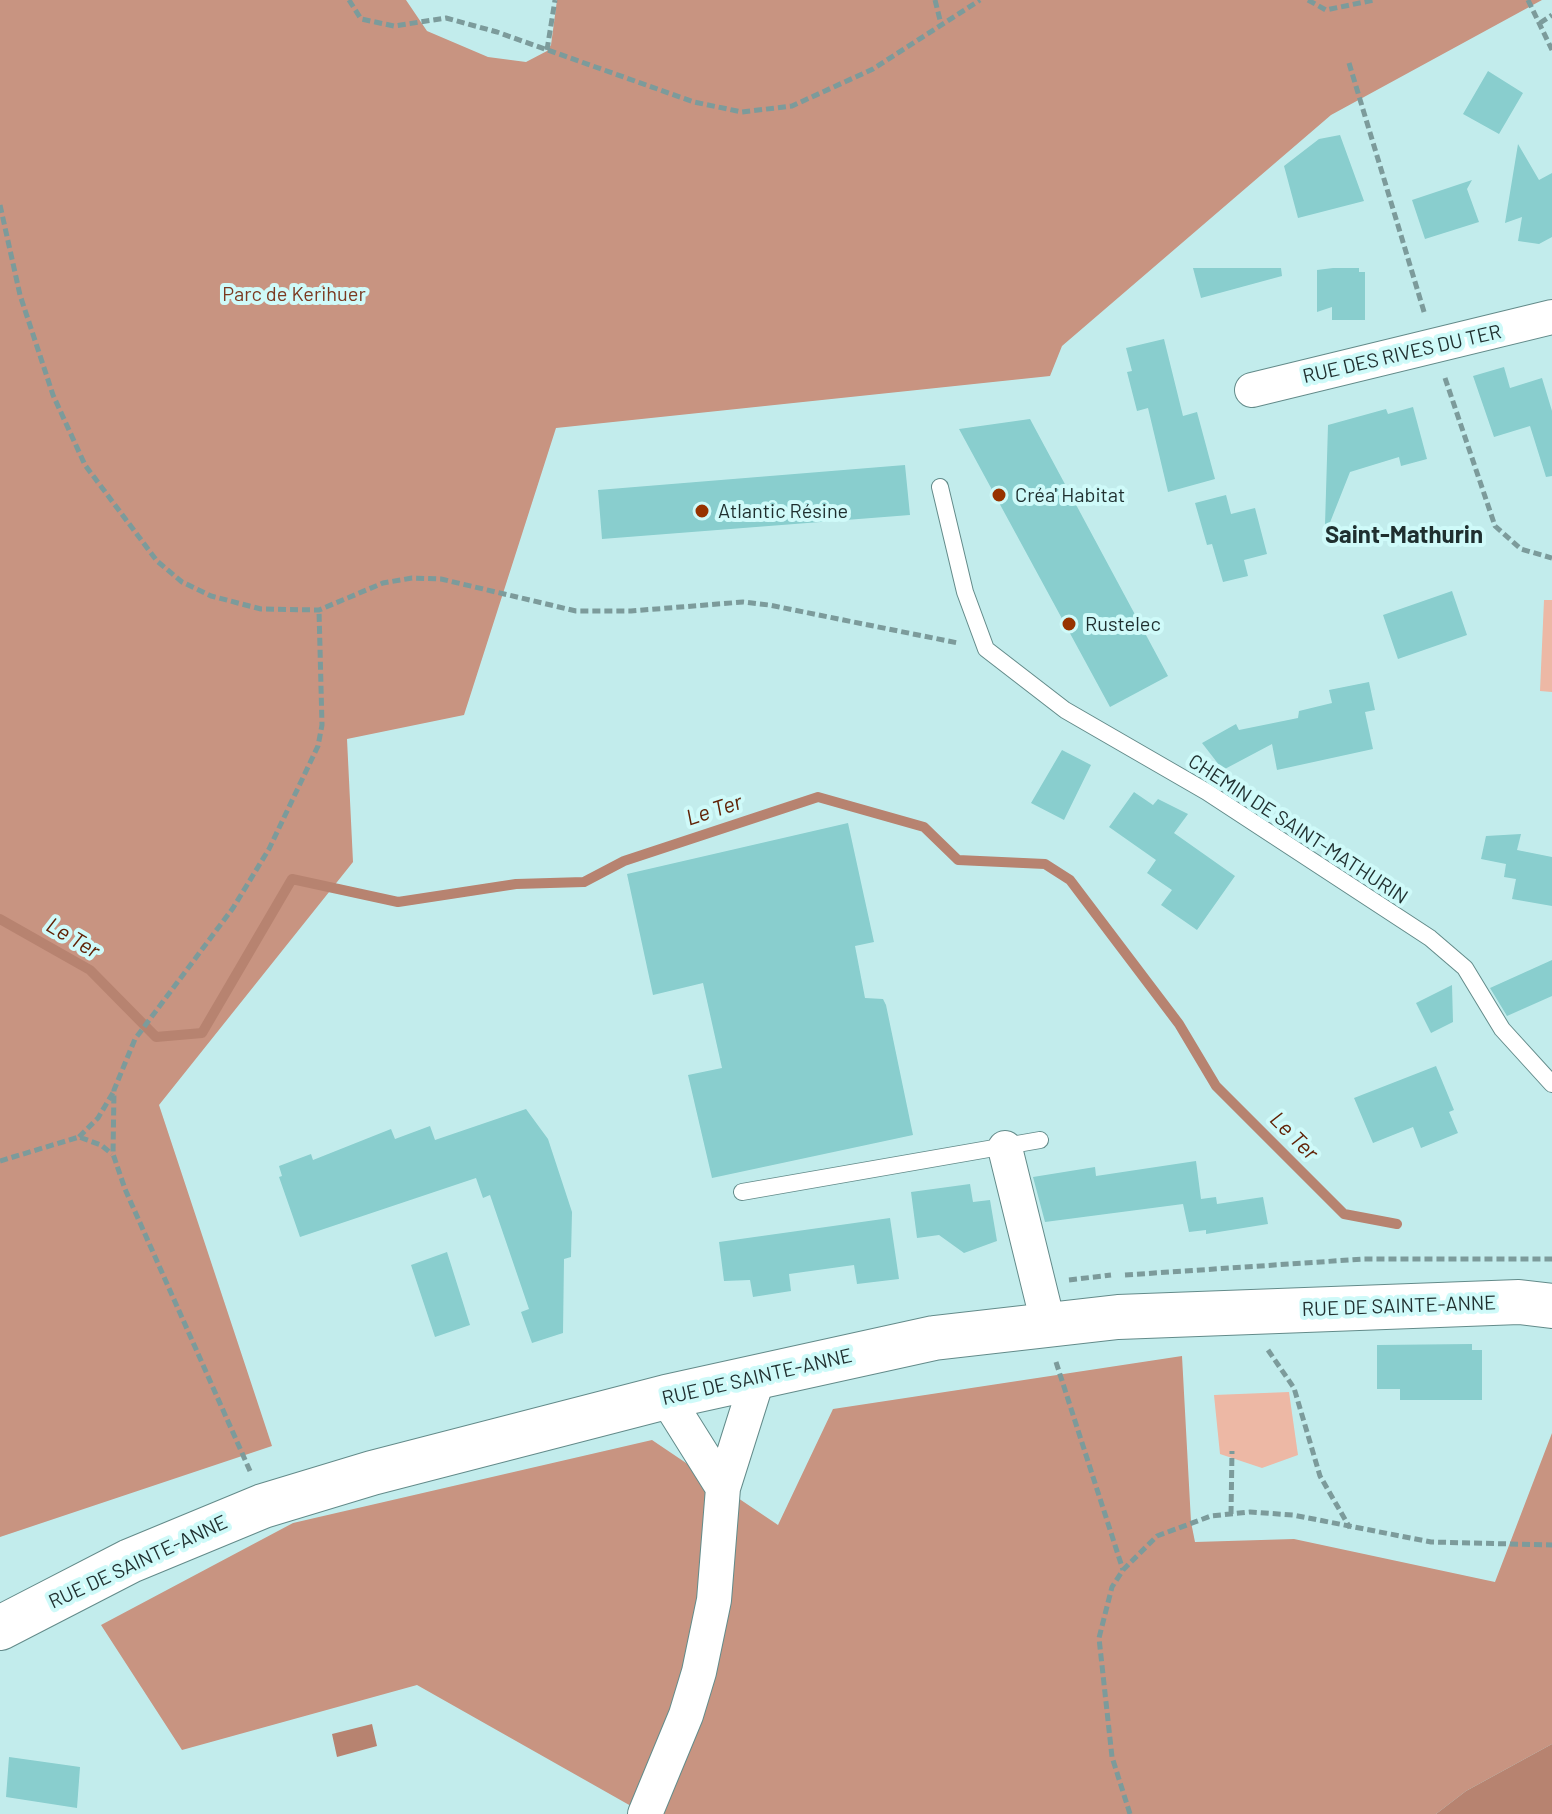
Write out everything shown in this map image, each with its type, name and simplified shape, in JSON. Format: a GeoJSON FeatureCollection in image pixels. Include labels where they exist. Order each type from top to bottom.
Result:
{"type":"FeatureCollection","features":[{"type":"Feature","properties":{"kind":"street","name":"RUE DES RIVES DU TER"},"geometry":{"type":"LineString","coordinates":[[1252,390],[1552,317]]}},
{"type":"Feature","properties":{"kind":"street"},"geometry":{"type":"LineString","coordinates":[[1005,1148],[1053,1330]]}},
{"type":"Feature","properties":{"kind":"street","name":"RUE DE SAINTE-ANNE"},"geometry":{"type":"LineString","coordinates":[[0,1628],[130,1561],[263,1506],[372,1473],[666,1397],[934,1338],[1393,1305],[1519,1302],[1552,1306]]}},
{"type":"Feature","properties":{"kind":"street"},"geometry":{"type":"LineString","coordinates":[[645,1814],[681,1728],[699,1672],[714,1600],[723,1488],[758,1377]]}},
{"type":"Feature","properties":{"kind":"street"},"geometry":{"type":"LineString","coordinates":[[666,1397],[723,1488]]}},
{"type":"Feature","properties":{"kind":"lane"},"geometry":{"type":"LineString","coordinates":[[940,487],[965,592],[986,649]]}},
{"type":"Feature","properties":{"kind":"lane","name":"CHEMIN DE SAINT-MATHURIN"},"geometry":{"type":"LineString","coordinates":[[986,649],[1065,710],[1207,792],[1430,938],[1465,968],[1502,1029],[1552,1084]]}},
{"type":"Feature","properties":{"kind":"lane"},"geometry":{"type":"LineString","coordinates":[[742,1192],[1040,1140]]}},
{"type":"Feature","properties":{"kind":"path"},"geometry":{"type":"LineString","coordinates":[[349,0],[361,19],[394,26],[446,18],[694,102],[742,112],[792,106],[873,69],[980,0]]}},
{"type":"Feature","properties":{"kind":"path"},"geometry":{"type":"LineString","coordinates":[[547,51],[555,0]]}},
{"type":"Feature","properties":{"kind":"path"},"geometry":{"type":"LineString","coordinates":[[935,0],[941,24]]}},
{"type":"Feature","properties":{"kind":"path"},"geometry":{"type":"LineString","coordinates":[[1308,0],[1326,10],[1374,0]]}},
{"type":"Feature","properties":{"kind":"path"},"geometry":{"type":"LineString","coordinates":[[1528,0],[1552,50]]}},
{"type":"Feature","properties":{"kind":"path"},"geometry":{"type":"LineString","coordinates":[[1540,23],[1552,15]]}},
{"type":"Feature","properties":{"kind":"path"},"geometry":{"type":"LineString","coordinates":[[1349,63],[1435,346],[1495,526],[1521,549],[1552,558]]}},
{"type":"Feature","properties":{"kind":"path"},"geometry":{"type":"LineString","coordinates":[[0,205],[20,295],[53,395],[85,465],[157,561],[182,582],[211,596],[261,609],[319,610],[383,583],[412,578],[441,579],[576,611],[631,611],[743,602],[769,605],[986,649]]}},
{"type":"Feature","properties":{"kind":"path"},"geometry":{"type":"LineString","coordinates":[[0,1161],[79,1137],[98,1118],[114,1090],[135,1039],[248,884],[269,849],[318,746],[322,725],[319,610]]}},
{"type":"Feature","properties":{"kind":"path"},"geometry":{"type":"LineString","coordinates":[[114,1090],[113,1154],[125,1189],[237,1436],[263,1506]]}},
{"type":"Feature","properties":{"kind":"path"},"geometry":{"type":"LineString","coordinates":[[79,1137],[101,1145],[113,1154]]}},
{"type":"Feature","properties":{"kind":"path"},"geometry":{"type":"LineString","coordinates":[[1123,1570],[1053,1330],[1093,1277],[1364,1259],[1552,1259]]}},
{"type":"Feature","properties":{"kind":"path"},"geometry":{"type":"LineString","coordinates":[[1255,1350],[1271,1350],[1285,1370],[1320,1476],[1350,1528]]}},
{"type":"Feature","properties":{"kind":"path"},"geometry":{"type":"LineString","coordinates":[[1231,1514],[1232,1451]]}},
{"type":"Feature","properties":{"kind":"path"},"geometry":{"type":"LineString","coordinates":[[1130,1814],[1112,1757],[1099,1638],[1106,1602],[1123,1570],[1157,1536],[1191,1522],[1231,1514],[1293,1515],[1431,1542],[1552,1545]]}},
{"type":"Feature","properties":{"kind":"shaded area"},"geometry":{"type":"Polygon","coordinates":[[[1544,600],[1552,600],[1552,692],[1540,691],[1544,600]]]}},
{"type":"Feature","properties":{"kind":"shaded area"},"geometry":{"type":"Polygon","coordinates":[[[1289,1392],[1298,1455],[1262,1468],[1220,1454],[1214,1395],[1289,1392]]]}},
{"type":"Feature","properties":{"kind":"shaded area"},"geometry":{"type":"Polygon","coordinates":[[[372,1724],[377,1746],[337,1757],[332,1734],[372,1724]]]}},
{"type":"Feature","properties":{"kind":"shaded area"},"geometry":{"type":"Polygon","coordinates":[[[1552,1744],[1552,1814],[1436,1814],[1466,1791],[1552,1744]]]}},
{"type":"Feature","properties":{"kind":"green space","name":"Parc de Kerihuer"},"geometry":{"type":"Polygon","coordinates":[[[0,0],[406,0],[427,31],[488,57],[526,62],[547,51],[551,45],[557,0],[1542,0],[1331,115],[1062,346],[1050,376],[556,428],[464,715],[347,739],[353,862],[159,1105],[272,1446],[0,1537],[0,0]]]}},
{"type":"Feature","properties":{"kind":"green space"},"geometry":{"type":"Polygon","coordinates":[[[1182,1356],[1191,1522],[1195,1542],[1294,1539],[1495,1582],[1552,1433],[1552,1744],[1466,1791],[1436,1814],[628,1814],[631,1806],[417,1685],[182,1750],[101,1625],[293,1523],[652,1440],[778,1525],[833,1409],[1182,1356]]]}},
{"type":"Feature","properties":{"kind":"building"},"geometry":{"type":"Polygon","coordinates":[[[1488,71],[1523,93],[1499,134],[1463,114],[1488,71]]]}},
{"type":"Feature","properties":{"kind":"building"},"geometry":{"type":"Polygon","coordinates":[[[1340,135],[1364,201],[1298,218],[1284,166],[1319,139],[1340,135]]]}},
{"type":"Feature","properties":{"kind":"building"},"geometry":{"type":"Polygon","coordinates":[[[1518,144],[1539,180],[1552,173],[1552,237],[1539,244],[1518,241],[1522,217],[1505,223],[1518,144]]]}},
{"type":"Feature","properties":{"kind":"building"},"geometry":{"type":"Polygon","coordinates":[[[1472,180],[1467,189],[1479,222],[1425,239],[1412,200],[1472,180]]]}},
{"type":"Feature","properties":{"kind":"building"},"geometry":{"type":"Polygon","coordinates":[[[1193,268],[1281,268],[1282,276],[1201,298],[1193,268]]]}},
{"type":"Feature","properties":{"kind":"building"},"geometry":{"type":"Polygon","coordinates":[[[1359,268],[1359,272],[1365,272],[1365,320],[1332,320],[1332,307],[1317,312],[1317,270],[1359,268]]]}},
{"type":"Feature","properties":{"kind":"building"},"geometry":{"type":"Polygon","coordinates":[[[1164,339],[1183,416],[1197,412],[1215,479],[1168,492],[1148,408],[1137,411],[1127,372],[1132,371],[1126,348],[1164,339]]]}},
{"type":"Feature","properties":{"kind":"building"},"geometry":{"type":"Polygon","coordinates":[[[1504,367],[1510,388],[1542,378],[1552,411],[1552,476],[1546,477],[1530,426],[1494,437],[1473,376],[1504,367]]]}},
{"type":"Feature","properties":{"kind":"building"},"geometry":{"type":"Polygon","coordinates":[[[1413,407],[1427,459],[1401,466],[1399,457],[1350,472],[1329,525],[1325,525],[1328,425],[1386,409],[1388,414],[1413,407]]]}},
{"type":"Feature","properties":{"kind":"building"},"geometry":{"type":"Polygon","coordinates":[[[1030,419],[1168,676],[1110,707],[959,429],[1030,419]]]}},
{"type":"Feature","properties":{"kind":"building"},"geometry":{"type":"Polygon","coordinates":[[[905,465],[910,515],[602,539],[598,490],[905,465]]]}},
{"type":"Feature","properties":{"kind":"building"},"geometry":{"type":"Polygon","coordinates":[[[1226,495],[1231,514],[1255,508],[1267,554],[1244,560],[1248,576],[1223,582],[1212,544],[1207,545],[1195,503],[1226,495]]]}},
{"type":"Feature","properties":{"kind":"building"},"geometry":{"type":"Polygon","coordinates":[[[1452,591],[1467,635],[1398,659],[1383,615],[1452,591]]]}},
{"type":"Feature","properties":{"kind":"building"},"geometry":{"type":"Polygon","coordinates":[[[1369,682],[1375,710],[1365,712],[1373,749],[1277,770],[1272,744],[1223,770],[1202,743],[1236,724],[1239,730],[1298,718],[1299,711],[1332,703],[1329,690],[1369,682]]]}},
{"type":"Feature","properties":{"kind":"building"},"geometry":{"type":"Polygon","coordinates":[[[1062,750],[1091,765],[1064,820],[1031,803],[1062,750]]]}},
{"type":"Feature","properties":{"kind":"building"},"geometry":{"type":"Polygon","coordinates":[[[1134,792],[1153,805],[1158,799],[1188,814],[1174,833],[1235,876],[1197,930],[1161,905],[1172,890],[1147,873],[1156,860],[1109,827],[1134,792]]]}},
{"type":"Feature","properties":{"kind":"building"},"geometry":{"type":"Polygon","coordinates":[[[848,823],[874,942],[855,946],[865,998],[883,999],[886,1005],[913,1135],[712,1178],[688,1075],[722,1068],[703,983],[653,995],[627,874],[848,823]]]}},
{"type":"Feature","properties":{"kind":"building"},"geometry":{"type":"Polygon","coordinates":[[[1521,834],[1517,850],[1552,857],[1552,906],[1512,899],[1516,879],[1504,877],[1506,864],[1481,859],[1486,836],[1521,834]]]}},
{"type":"Feature","properties":{"kind":"building"},"geometry":{"type":"Polygon","coordinates":[[[1552,960],[1552,996],[1507,1016],[1490,988],[1552,960]]]}},
{"type":"Feature","properties":{"kind":"building"},"geometry":{"type":"Polygon","coordinates":[[[1452,985],[1453,1022],[1431,1033],[1416,1003],[1452,985]]]}},
{"type":"Feature","properties":{"kind":"building"},"geometry":{"type":"Polygon","coordinates":[[[1436,1066],[1454,1110],[1449,1112],[1458,1133],[1421,1148],[1413,1127],[1373,1143],[1354,1098],[1436,1066]]]}},
{"type":"Feature","properties":{"kind":"building"},"geometry":{"type":"Polygon","coordinates":[[[526,1109],[548,1139],[572,1212],[571,1257],[564,1259],[563,1333],[532,1343],[521,1312],[529,1309],[490,1195],[483,1198],[476,1178],[300,1237],[279,1177],[282,1176],[279,1166],[311,1154],[313,1160],[391,1129],[395,1139],[430,1126],[435,1140],[526,1109]]]}},
{"type":"Feature","properties":{"kind":"building"},"geometry":{"type":"Polygon","coordinates":[[[1196,1161],[1201,1199],[1216,1197],[1217,1204],[1263,1197],[1268,1224],[1206,1234],[1206,1230],[1189,1232],[1183,1204],[1045,1222],[1033,1177],[1095,1167],[1096,1176],[1196,1161]]]}},
{"type":"Feature","properties":{"kind":"building"},"geometry":{"type":"Polygon","coordinates":[[[970,1184],[973,1202],[990,1200],[997,1241],[964,1253],[939,1235],[917,1238],[911,1192],[970,1184]]]}},
{"type":"Feature","properties":{"kind":"building"},"geometry":{"type":"Polygon","coordinates":[[[890,1218],[899,1279],[857,1284],[854,1265],[789,1274],[791,1291],[753,1297],[750,1280],[724,1281],[719,1242],[890,1218]]]}},
{"type":"Feature","properties":{"kind":"building"},"geometry":{"type":"Polygon","coordinates":[[[447,1252],[470,1325],[435,1337],[411,1265],[447,1252]]]}},
{"type":"Feature","properties":{"kind":"building"},"geometry":{"type":"Polygon","coordinates":[[[1472,1344],[1472,1350],[1482,1350],[1482,1400],[1400,1400],[1400,1389],[1377,1389],[1377,1345],[1472,1344]]]}},
{"type":"Feature","properties":{"kind":"building"},"geometry":{"type":"Polygon","coordinates":[[[9,1757],[80,1767],[77,1808],[6,1797],[9,1757]]]}},
{"type":"Feature","properties":{"kind":"waterway","name":"Le Ter"},"geometry":{"type":"LineString","coordinates":[[0,919],[90,970],[156,1037],[202,1033],[292,879],[398,902],[516,884],[584,882],[624,861],[818,797],[924,827],[958,860],[1045,864],[1070,880],[1179,1024],[1216,1086],[1344,1214],[1397,1224]]}},
{"type":"Feature","properties":{"kind":"place","name":"Créa' Habitat"},"geometry":{"type":"Point","coordinates":[999,495]}},
{"type":"Feature","properties":{"kind":"place","name":"Atlantic Résine"},"geometry":{"type":"Point","coordinates":[702,511]}},
{"type":"Feature","properties":{"kind":"place","name":"Rustelec"},"geometry":{"type":"Point","coordinates":[1069,624]}},
{"type":"Feature","properties":{"kind":"district","name":"Saint-Mathurin"},"geometry":{"type":"Point","coordinates":[1404,535]}}]}
